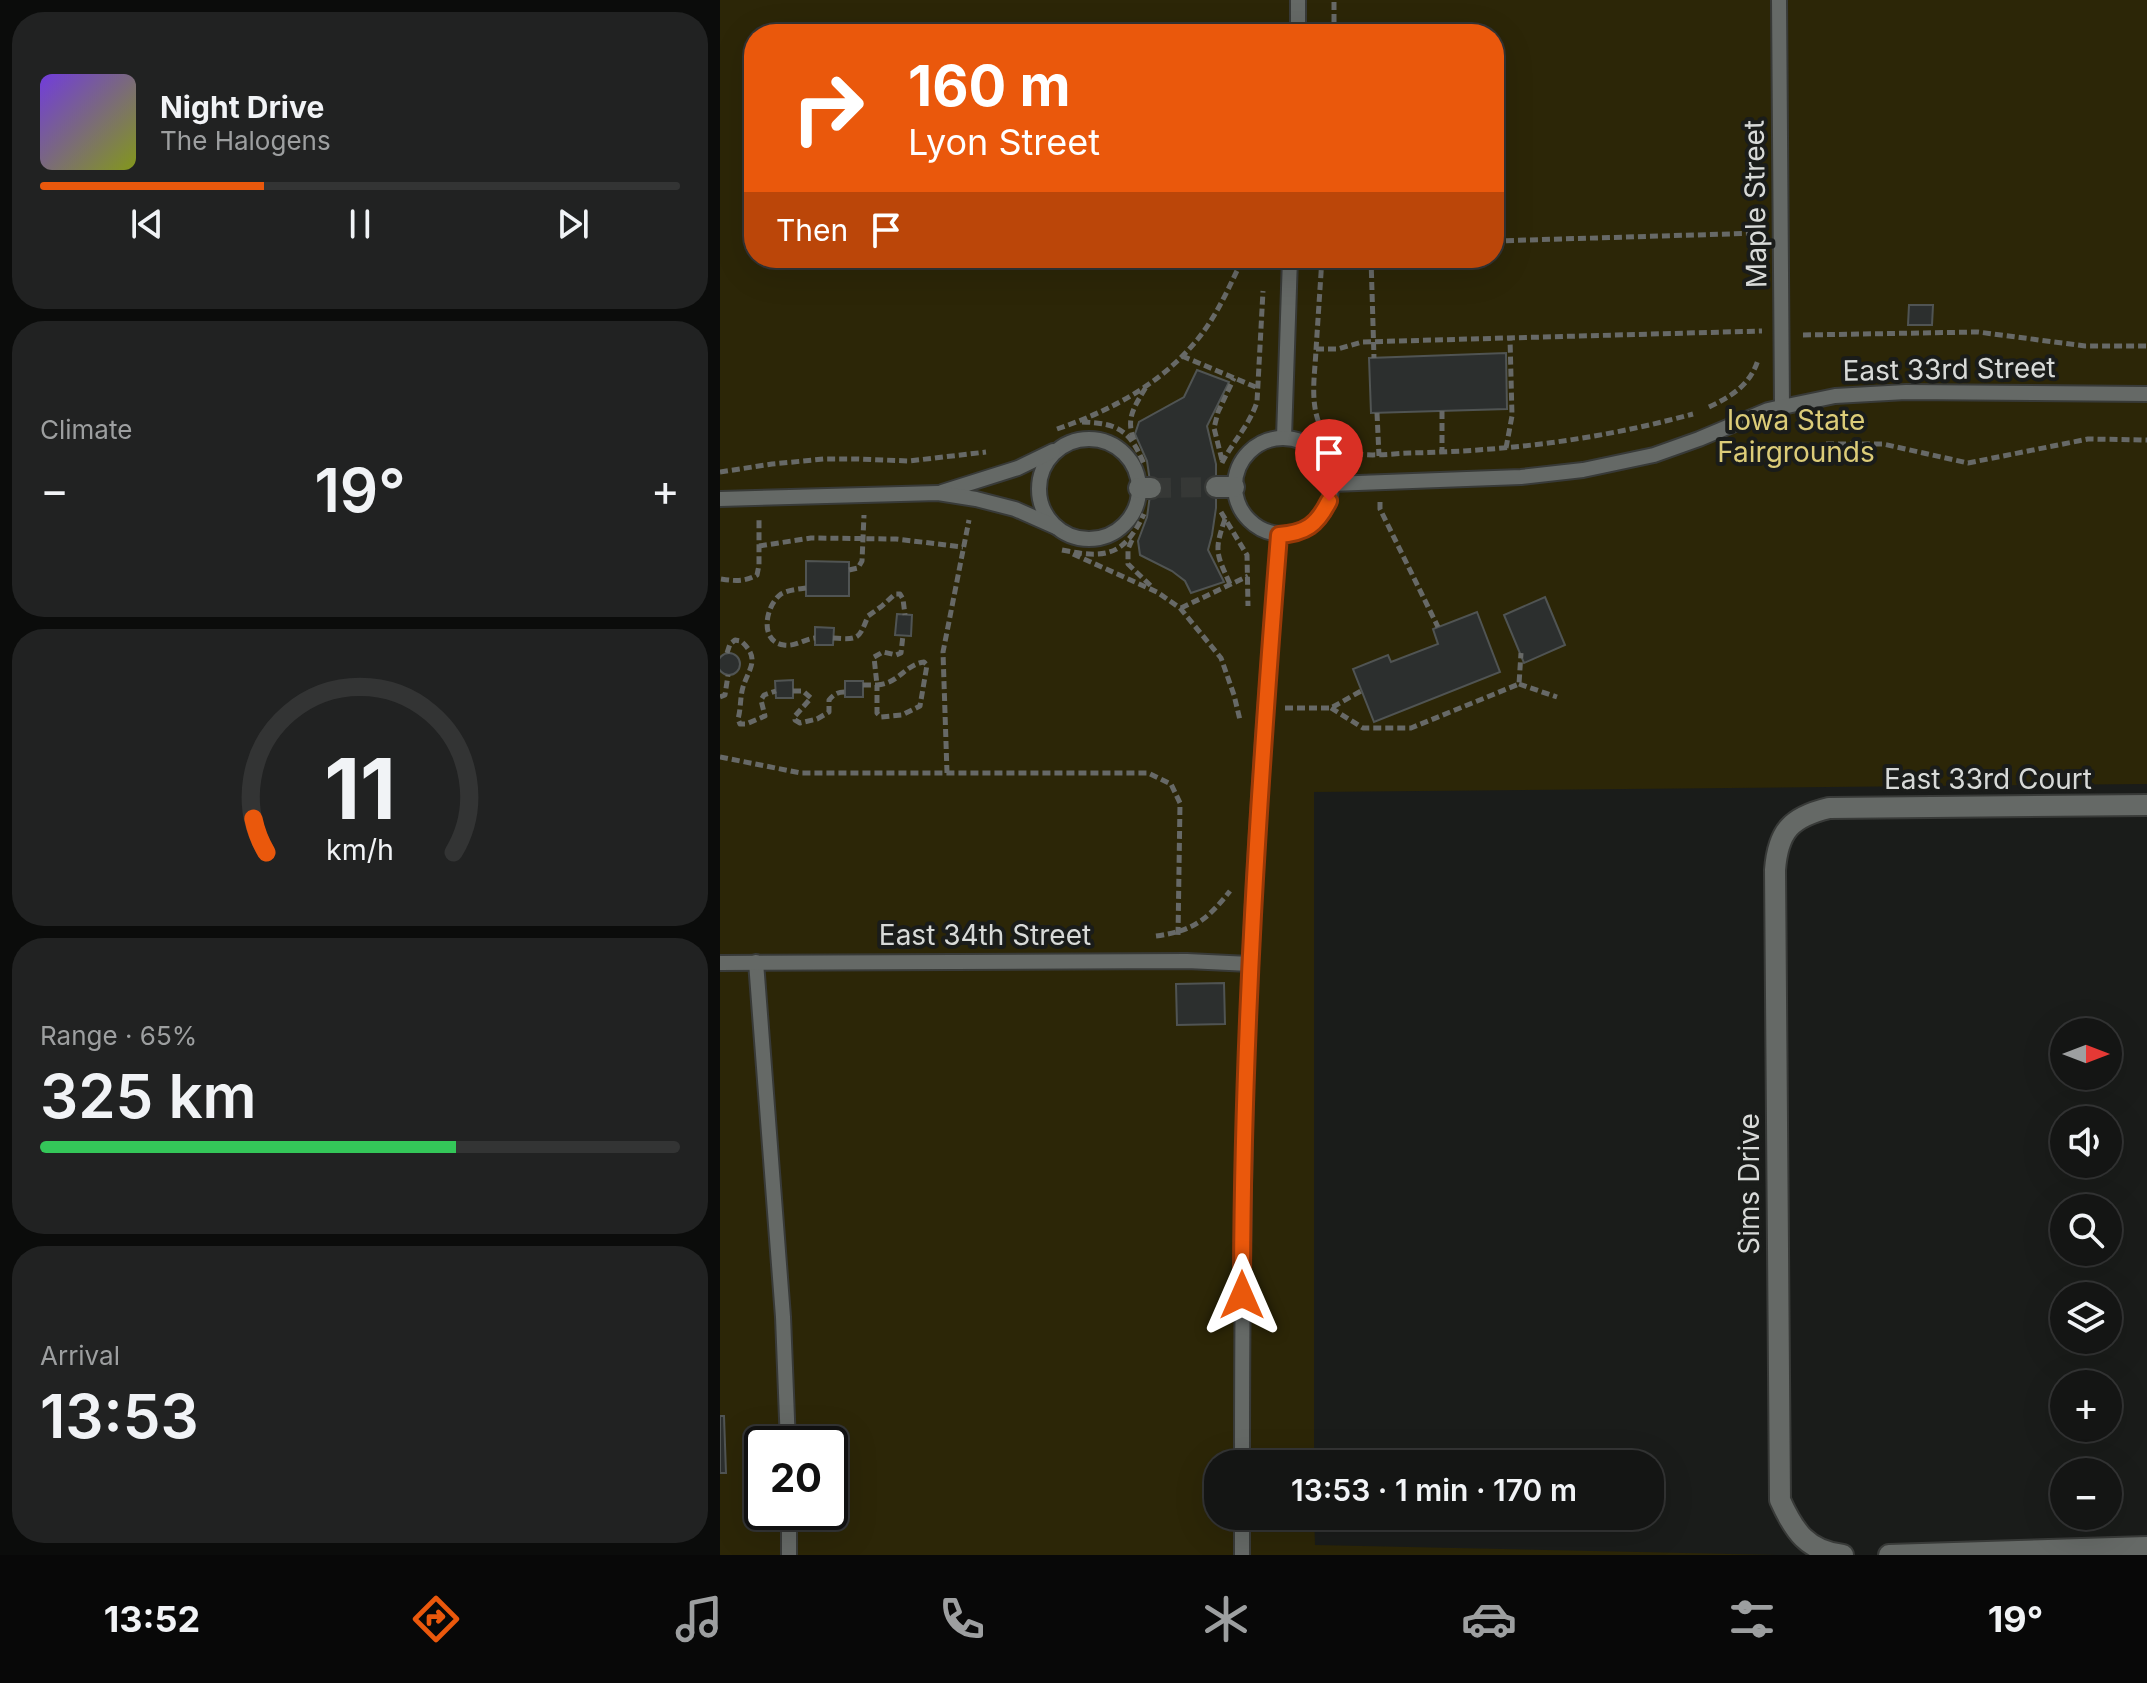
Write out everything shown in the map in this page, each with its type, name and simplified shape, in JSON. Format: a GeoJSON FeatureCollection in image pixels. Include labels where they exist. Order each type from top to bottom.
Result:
{"type":"FeatureCollection","features":[{"type":"Feature","properties":{"kind":"street","name":"East 33rd Court"},"geometry":{"type":"LineString","coordinates":[[1829,808],[2147,805]]}},
{"type":"Feature","properties":{"kind":"street","name":"Sims Drive"},"geometry":{"type":"LineString","coordinates":[[1829,808],[1806,814],[1787,828],[1776,849],[1780,1500],[1793,1528],[1809,1544],[1843,1555]]}},
{"type":"Feature","properties":{"kind":"street"},"geometry":{"type":"LineString","coordinates":[[1889,1555],[2147,1547]]}},
{"type":"Feature","properties":{"kind":"lane"},"geometry":{"type":"LineString","coordinates":[[1298,0],[1298,24]]}},
{"type":"Feature","properties":{"kind":"lane","name":"Maple Street"},"geometry":{"type":"LineString","coordinates":[[1779,0],[1782,408]]}},
{"type":"Feature","properties":{"kind":"lane"},"geometry":{"type":"LineString","coordinates":[[1284,437],[1290,268]]}},
{"type":"Feature","properties":{"kind":"lane","name":"East 33rd Street"},"geometry":{"type":"LineString","coordinates":[[1331,484],[1521,477],[1583,470],[1654,455],[1768,410],[1835,396],[1906,392],[2147,394]]}},
{"type":"Feature","properties":{"kind":"lane"},"geometry":{"type":"LineString","coordinates":[[1284,437],[1311,446],[1322,457],[1329,470],[1331,484],[1329,501],[1322,515],[1310,527],[1295,534],[1279,535],[1253,525],[1223,487],[1248,452],[1258,444],[1284,437]]}},
{"type":"Feature","properties":{"kind":"lane"},"geometry":{"type":"LineString","coordinates":[[720,499],[938,493],[1015,509],[1069,535],[1097,539],[1122,527],[1132,516],[1145,488],[1128,457],[1115,446],[1100,440],[1083,439],[1018,468],[938,493]]}},
{"type":"Feature","properties":{"kind":"lane"},"geometry":{"type":"LineString","coordinates":[[1056,527],[1040,499],[1040,483],[1044,467],[1054,453],[1067,444]]}},
{"type":"Feature","properties":{"kind":"lane"},"geometry":{"type":"LineString","coordinates":[[1242,1450],[1242,1238],[1250,964],[1279,535]]}},
{"type":"Feature","properties":{"kind":"lane","name":"East 34th Street"},"geometry":{"type":"LineString","coordinates":[[720,963],[1177,961],[1250,964]]}},
{"type":"Feature","properties":{"kind":"lane"},"geometry":{"type":"LineString","coordinates":[[756,962],[782,1302],[787,1426]]}},
{"type":"Feature","properties":{"kind":"lane"},"geometry":{"type":"LineString","coordinates":[[789,1530],[789,1555]]}},
{"type":"Feature","properties":{"kind":"lane"},"geometry":{"type":"LineString","coordinates":[[1242,1530],[1242,1555]]}},
{"type":"Feature","properties":{"kind":"path"},"geometry":{"type":"LineString","coordinates":[[1334,0],[1334,24]]}},
{"type":"Feature","properties":{"kind":"path"},"geometry":{"type":"LineString","coordinates":[[1504,241],[1762,233],[1762,220]]}},
{"type":"Feature","properties":{"kind":"path"},"geometry":{"type":"LineString","coordinates":[[1054,430],[1090,418],[1133,396],[1182,356],[1199,338],[1238,268]]}},
{"type":"Feature","properties":{"kind":"path"},"geometry":{"type":"LineString","coordinates":[[1321,268],[1314,393],[1319,423],[1329,440],[1341,450],[1379,454],[1506,449],[1637,429],[1696,413]]}},
{"type":"Feature","properties":{"kind":"path"},"geometry":{"type":"LineString","coordinates":[[1371,268],[1374,358]]}},
{"type":"Feature","properties":{"kind":"path"},"geometry":{"type":"LineString","coordinates":[[1222,462],[1251,420],[1257,402],[1263,287]]}},
{"type":"Feature","properties":{"kind":"path"},"geometry":{"type":"LineString","coordinates":[[1764,318],[1764,342]]}},
{"type":"Feature","properties":{"kind":"path"},"geometry":{"type":"LineString","coordinates":[[1316,349],[1338,349],[1374,342],[1764,331]]}},
{"type":"Feature","properties":{"kind":"path"},"geometry":{"type":"LineString","coordinates":[[1782,335],[1978,332],[2085,346],[2147,346]]}},
{"type":"Feature","properties":{"kind":"path"},"geometry":{"type":"LineString","coordinates":[[1506,449],[1512,416],[1510,338]]}},
{"type":"Feature","properties":{"kind":"path"},"geometry":{"type":"LineString","coordinates":[[1707,408],[1728,398],[1745,384],[1755,369],[1759,355]]}},
{"type":"Feature","properties":{"kind":"path"},"geometry":{"type":"LineString","coordinates":[[1182,356],[1258,388]]}},
{"type":"Feature","properties":{"kind":"path"},"geometry":{"type":"LineString","coordinates":[[1234,378],[1214,428],[1222,462],[1223,487],[1219,507],[1247,555],[1247,620]]}},
{"type":"Feature","properties":{"kind":"path"},"geometry":{"type":"LineString","coordinates":[[1135,445],[1129,428],[1132,411],[1147,385]]}},
{"type":"Feature","properties":{"kind":"path"},"geometry":{"type":"LineString","coordinates":[[1442,411],[1442,453]]}},
{"type":"Feature","properties":{"kind":"path"},"geometry":{"type":"LineString","coordinates":[[1377,413],[1380,509],[1438,627]]}},
{"type":"Feature","properties":{"kind":"path"},"geometry":{"type":"LineString","coordinates":[[1826,444],[1883,444],[1968,463],[2088,439],[2147,440]]}},
{"type":"Feature","properties":{"kind":"path"},"geometry":{"type":"LineString","coordinates":[[720,472],[824,459],[909,461],[991,451]]}},
{"type":"Feature","properties":{"kind":"path"},"geometry":{"type":"LineString","coordinates":[[849,570],[858,568],[862,561],[864,495]]}},
{"type":"Feature","properties":{"kind":"path"},"geometry":{"type":"LineString","coordinates":[[721,579],[748,580],[757,575],[758,498]]}},
{"type":"Feature","properties":{"kind":"path"},"geometry":{"type":"LineString","coordinates":[[1225,518],[1217,545],[1219,561],[1230,584]]}},
{"type":"Feature","properties":{"kind":"path"},"geometry":{"type":"LineString","coordinates":[[947,773],[943,652],[969,520]]}},
{"type":"Feature","properties":{"kind":"path"},"geometry":{"type":"LineString","coordinates":[[1134,536],[1128,549],[1128,564],[1157,592],[1180,608],[1221,658],[1242,721],[1244,709],[1331,708],[1361,691]]}},
{"type":"Feature","properties":{"kind":"path"},"geometry":{"type":"LineString","coordinates":[[759,546],[811,538],[896,539],[963,547]]}},
{"type":"Feature","properties":{"kind":"path"},"geometry":{"type":"LineString","coordinates":[[1064,550],[1157,592]]}},
{"type":"Feature","properties":{"kind":"path"},"geometry":{"type":"LineString","coordinates":[[1180,608],[1248,576]]}},
{"type":"Feature","properties":{"kind":"path"},"geometry":{"type":"LineString","coordinates":[[806,588],[783,593],[775,601],[769,609],[767,627],[769,635],[784,646],[815,638]]}},
{"type":"Feature","properties":{"kind":"path"},"geometry":{"type":"LineString","coordinates":[[833,638],[852,640],[863,633],[868,616],[895,594],[900,594],[903,599],[905,615]]}},
{"type":"Feature","properties":{"kind":"path"},"geometry":{"type":"LineString","coordinates":[[863,685],[877,685],[890,683],[917,663],[924,662],[927,665],[920,706],[892,717],[881,717],[877,713],[877,685],[874,657],[883,652],[901,653],[903,635]]}},
{"type":"Feature","properties":{"kind":"path"},"geometry":{"type":"LineString","coordinates":[[727,653],[735,640],[747,646],[751,654],[751,671],[743,688],[738,719],[740,724],[765,716],[761,700],[764,695],[776,691]]}},
{"type":"Feature","properties":{"kind":"path"},"geometry":{"type":"LineString","coordinates":[[1519,684],[1521,653]]}},
{"type":"Feature","properties":{"kind":"path"},"geometry":{"type":"LineString","coordinates":[[720,697],[725,695],[728,675]]}},
{"type":"Feature","properties":{"kind":"path"},"geometry":{"type":"LineString","coordinates":[[1331,708],[1363,728],[1411,728],[1519,684],[1557,697]]}},
{"type":"Feature","properties":{"kind":"path"},"geometry":{"type":"LineString","coordinates":[[793,691],[803,691],[811,698],[795,716],[800,723],[826,716],[829,700],[833,695],[845,692]]}},
{"type":"Feature","properties":{"kind":"path"},"geometry":{"type":"LineString","coordinates":[[720,757],[801,773],[1148,773],[1171,784],[1180,803],[1177,961]]}},
{"type":"Feature","properties":{"kind":"path"},"geometry":{"type":"LineString","coordinates":[[1178,933],[1201,921],[1233,887]]}},
{"type":"Feature","properties":{"kind":"green space","name":"Iowa State Fairgrounds"},"geometry":{"type":"Polygon","coordinates":[[[720,0],[2147,0],[2147,784],[1314,792],[1314,1450],[1204,1450],[1204,1530],[1314,1530],[1315,1545],[1777,1555],[720,1555],[720,0]]]}},
{"type":"Feature","properties":{"kind":"building"},"geometry":{"type":"Polygon","coordinates":[[[1909,305],[1933,305],[1932,325],[1908,325],[1909,305]]]}},
{"type":"Feature","properties":{"kind":"building"},"geometry":{"type":"Polygon","coordinates":[[[1506,353],[1507,409],[1371,413],[1369,358],[1506,353]]]}},
{"type":"Feature","properties":{"kind":"building"},"geometry":{"type":"Polygon","coordinates":[[[1197,370],[1229,382],[1207,426],[1216,464],[1216,508],[1208,550],[1224,582],[1191,593],[1185,581],[1172,571],[1140,555],[1138,541],[1147,517],[1151,488],[1147,461],[1135,434],[1139,422],[1184,397],[1197,370]]]}},
{"type":"Feature","properties":{"kind":"building"},"geometry":{"type":"Polygon","coordinates":[[[806,561],[849,562],[849,596],[806,596],[806,561]]]}},
{"type":"Feature","properties":{"kind":"building"},"geometry":{"type":"Polygon","coordinates":[[[1545,597],[1565,645],[1524,663],[1504,615],[1545,597]]]}},
{"type":"Feature","properties":{"kind":"building"},"geometry":{"type":"Polygon","coordinates":[[[1477,612],[1500,672],[1374,722],[1353,669],[1388,655],[1391,662],[1438,644],[1433,629],[1477,612]]]}},
{"type":"Feature","properties":{"kind":"building"},"geometry":{"type":"Polygon","coordinates":[[[897,614],[912,615],[911,636],[895,635],[897,614]]]}},
{"type":"Feature","properties":{"kind":"building"},"geometry":{"type":"Polygon","coordinates":[[[815,627],[834,628],[833,645],[815,645],[815,627]]]}},
{"type":"Feature","properties":{"kind":"building"},"geometry":{"type":"Polygon","coordinates":[[[729,653],[739,660],[737,672],[729,675],[721,672],[721,656],[729,653]]]}},
{"type":"Feature","properties":{"kind":"building"},"geometry":{"type":"Polygon","coordinates":[[[793,680],[793,698],[776,698],[775,681],[793,680]]]}},
{"type":"Feature","properties":{"kind":"building"},"geometry":{"type":"Polygon","coordinates":[[[845,681],[863,681],[863,697],[845,697],[845,681]]]}},
{"type":"Feature","properties":{"kind":"building"},"geometry":{"type":"Polygon","coordinates":[[[1224,983],[1225,1024],[1177,1025],[1176,984],[1224,983]]]}},
{"type":"Feature","properties":{"kind":"building"},"geometry":{"type":"Polygon","coordinates":[[[720,1416],[724,1416],[726,1473],[720,1473],[720,1416]]]}},
{"type":"Feature","properties":{"kind":"tunnel"},"geometry":{"type":"LineString","coordinates":[[1151,488],[1216,487]]}},
{"type":"Feature","properties":{"kind":"route"},"geometry":{"type":"LineString","coordinates":[[1242,1295],[1250,964],[1265,704],[1279,535],[1295,534],[1310,527],[1322,515],[1329,501]]}}]}
